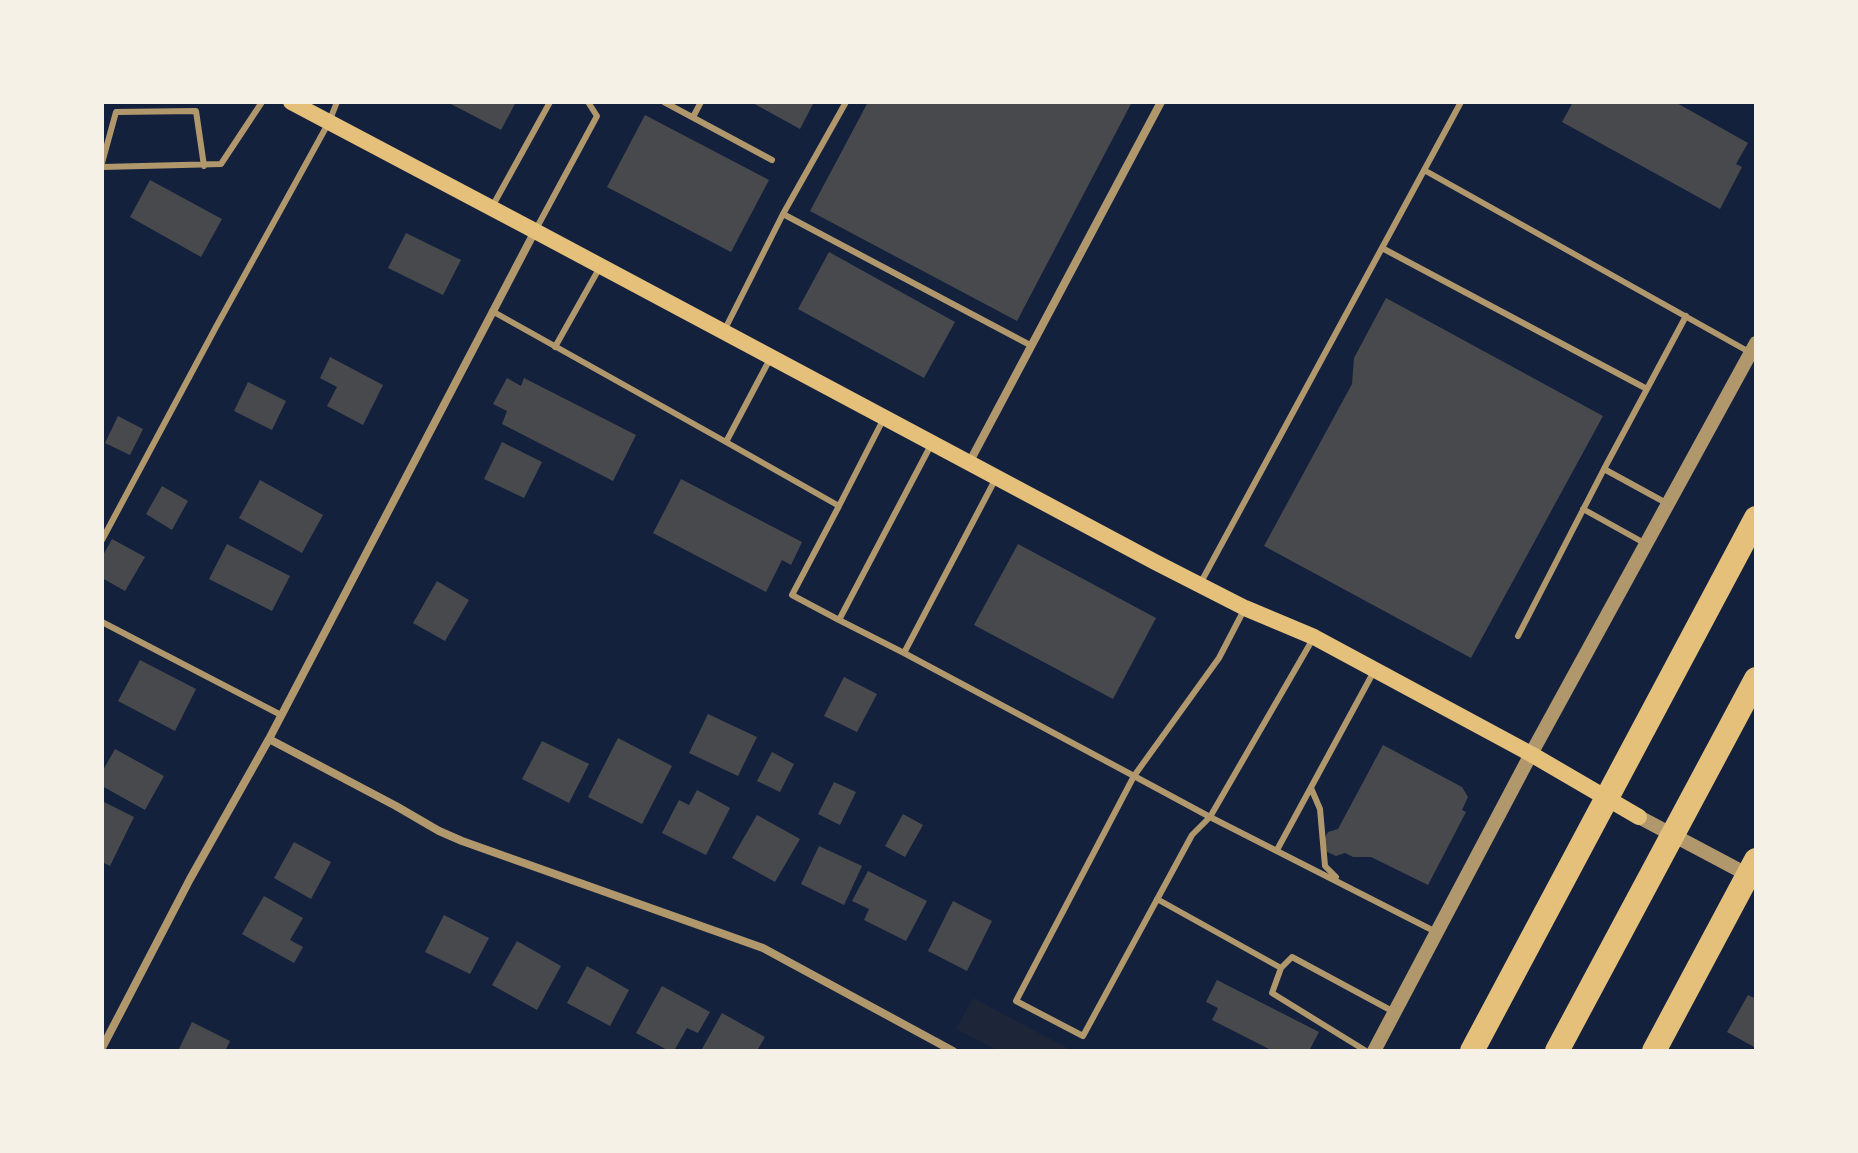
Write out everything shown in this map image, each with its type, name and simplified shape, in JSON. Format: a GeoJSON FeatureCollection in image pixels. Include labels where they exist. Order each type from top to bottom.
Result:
{"type":"FeatureCollection","features":[{"type":"Feature","properties":{"kind":"highway"},"geometry":{"type":"LineString","coordinates":[[1472,1051],[1756,518]]}},
{"type":"Feature","properties":{"kind":"highway"},"geometry":{"type":"LineString","coordinates":[[1557,1051],[1756,679]]}},
{"type":"Feature","properties":{"kind":"highway"},"geometry":{"type":"LineString","coordinates":[[1654,1051],[1754,871]]}},
{"type":"Feature","properties":{"kind":"main road"},"geometry":{"type":"LineString","coordinates":[[291,102],[1155,562],[1245,608],[1314,637],[1531,754],[1639,817]]}},
{"type":"Feature","properties":{"kind":"street"},"geometry":{"type":"LineString","coordinates":[[969,463],[1161,102]]}},
{"type":"Feature","properties":{"kind":"street"},"geometry":{"type":"LineString","coordinates":[[102,1048],[190,879],[269,739],[535,231]]}},
{"type":"Feature","properties":{"kind":"street"},"geometry":{"type":"LineString","coordinates":[[1374,1051],[1531,754],[1754,348]]}},
{"type":"Feature","properties":{"kind":"street"},"geometry":{"type":"LineString","coordinates":[[269,739],[462,841],[763,948],[953,1051]]}},
{"type":"Feature","properties":{"kind":"street"},"geometry":{"type":"LineString","coordinates":[[1639,817],[1754,871]]}},
{"type":"Feature","properties":{"kind":"lane"},"geometry":{"type":"LineString","coordinates":[[204,166],[196,111],[116,112],[102,165],[204,166],[221,164],[262,102]]}},
{"type":"Feature","properties":{"kind":"lane"},"geometry":{"type":"LineString","coordinates":[[102,540],[329,122],[337,102]]}},
{"type":"Feature","properties":{"kind":"lane"},"geometry":{"type":"LineString","coordinates":[[491,208],[550,102]]}},
{"type":"Feature","properties":{"kind":"lane"},"geometry":{"type":"LineString","coordinates":[[535,231],[597,116],[588,102]]}},
{"type":"Feature","properties":{"kind":"lane"},"geometry":{"type":"LineString","coordinates":[[664,102],[772,160]]}},
{"type":"Feature","properties":{"kind":"lane"},"geometry":{"type":"LineString","coordinates":[[693,117],[701,102]]}},
{"type":"Feature","properties":{"kind":"lane"},"geometry":{"type":"LineString","coordinates":[[723,332],[783,214],[846,102]]}},
{"type":"Feature","properties":{"kind":"lane"},"geometry":{"type":"LineString","coordinates":[[1200,584],[1461,102]]}},
{"type":"Feature","properties":{"kind":"lane"},"geometry":{"type":"LineString","coordinates":[[152,112],[152,120]]}},
{"type":"Feature","properties":{"kind":"lane"},"geometry":{"type":"LineString","coordinates":[[152,156],[152,166]]}},
{"type":"Feature","properties":{"kind":"lane"},"geometry":{"type":"LineString","coordinates":[[1424,170],[1686,316],[1754,348]]}},
{"type":"Feature","properties":{"kind":"lane"},"geometry":{"type":"LineString","coordinates":[[783,214],[1030,345]]}},
{"type":"Feature","properties":{"kind":"lane"},"geometry":{"type":"LineString","coordinates":[[1382,248],[1647,389]]}},
{"type":"Feature","properties":{"kind":"lane"},"geometry":{"type":"LineString","coordinates":[[555,347],[601,266]]}},
{"type":"Feature","properties":{"kind":"lane"},"geometry":{"type":"LineString","coordinates":[[492,311],[839,506]]}},
{"type":"Feature","properties":{"kind":"lane"},"geometry":{"type":"LineString","coordinates":[[1518,636],[1686,316]]}},
{"type":"Feature","properties":{"kind":"lane"},"geometry":{"type":"LineString","coordinates":[[726,442],[771,357]]}},
{"type":"Feature","properties":{"kind":"lane"},"geometry":{"type":"LineString","coordinates":[[884,418],[792,595],[1436,933]]}},
{"type":"Feature","properties":{"kind":"lane"},"geometry":{"type":"LineString","coordinates":[[839,620],[932,443]]}},
{"type":"Feature","properties":{"kind":"lane"},"geometry":{"type":"LineString","coordinates":[[1604,469],[1668,504]]}},
{"type":"Feature","properties":{"kind":"lane"},"geometry":{"type":"LineString","coordinates":[[904,653],[996,478]]}},
{"type":"Feature","properties":{"kind":"lane"},"geometry":{"type":"LineString","coordinates":[[1583,509],[1646,544]]}},
{"type":"Feature","properties":{"kind":"lane"},"geometry":{"type":"LineString","coordinates":[[1245,608],[1219,658],[1134,776],[1016,1001],[1083,1036],[1192,835],[1210,817],[1314,637]]}},
{"type":"Feature","properties":{"kind":"lane"},"geometry":{"type":"LineString","coordinates":[[102,622],[281,715]]}},
{"type":"Feature","properties":{"kind":"lane"},"geometry":{"type":"LineString","coordinates":[[1277,850],[1375,670]]}},
{"type":"Feature","properties":{"kind":"lane"},"geometry":{"type":"LineString","coordinates":[[1311,788],[1320,809],[1325,866],[1343,884]]}},
{"type":"Feature","properties":{"kind":"lane"},"geometry":{"type":"LineString","coordinates":[[1157,899],[1281,968]]}},
{"type":"Feature","properties":{"kind":"lane"},"geometry":{"type":"LineString","coordinates":[[1366,1051],[1272,993],[1281,968],[1292,957],[1394,1012]]}},
{"type":"Feature","properties":{"kind":"shaded area"},"geometry":{"type":"Polygon","coordinates":[[[973,998],[1073,1051],[999,1051],[956,1029],[973,998]]]}},
{"type":"Feature","properties":{"kind":"building"},"geometry":{"type":"Polygon","coordinates":[[[447,102],[516,102],[501,130],[447,102]]]}},
{"type":"Feature","properties":{"kind":"building"},"geometry":{"type":"Polygon","coordinates":[[[751,102],[814,102],[800,129],[751,102]]]}},
{"type":"Feature","properties":{"kind":"building"},"geometry":{"type":"Polygon","coordinates":[[[868,102],[1132,102],[1017,321],[810,211],[868,102]]]}},
{"type":"Feature","properties":{"kind":"building"},"geometry":{"type":"Polygon","coordinates":[[[1573,102],[1675,102],[1748,143],[1736,164],[1742,167],[1720,209],[1562,122],[1573,102]]]}},
{"type":"Feature","properties":{"kind":"building"},"geometry":{"type":"Polygon","coordinates":[[[645,115],[769,180],[731,252],[607,187],[645,115]]]}},
{"type":"Feature","properties":{"kind":"building"},"geometry":{"type":"Polygon","coordinates":[[[150,180],[222,219],[201,257],[130,217],[150,180]]]}},
{"type":"Feature","properties":{"kind":"building"},"geometry":{"type":"Polygon","coordinates":[[[406,233],[461,260],[443,295],[388,268],[406,233]]]}},
{"type":"Feature","properties":{"kind":"building"},"geometry":{"type":"Polygon","coordinates":[[[829,252],[955,322],[924,378],[798,309],[829,252]]]}},
{"type":"Feature","properties":{"kind":"building"},"geometry":{"type":"Polygon","coordinates":[[[1386,298],[1603,416],[1471,658],[1264,546],[1352,384],[1354,358],[1386,298]]]}},
{"type":"Feature","properties":{"kind":"building"},"geometry":{"type":"Polygon","coordinates":[[[330,357],[383,385],[363,425],[327,406],[337,387],[320,378],[330,357]]]}},
{"type":"Feature","properties":{"kind":"building"},"geometry":{"type":"Polygon","coordinates":[[[507,378],[521,386],[524,378],[636,435],[613,481],[502,424],[507,411],[493,404],[507,378]]]}},
{"type":"Feature","properties":{"kind":"building"},"geometry":{"type":"Polygon","coordinates":[[[248,382],[286,401],[272,430],[234,411],[248,382]]]}},
{"type":"Feature","properties":{"kind":"building"},"geometry":{"type":"Polygon","coordinates":[[[118,416],[143,429],[130,455],[105,443],[118,416]]]}},
{"type":"Feature","properties":{"kind":"building"},"geometry":{"type":"Polygon","coordinates":[[[502,442],[542,462],[524,498],[484,479],[502,442]]]}},
{"type":"Feature","properties":{"kind":"building"},"geometry":{"type":"Polygon","coordinates":[[[681,479],[802,542],[791,565],[782,560],[766,592],[653,533],[681,479]]]}},
{"type":"Feature","properties":{"kind":"building"},"geometry":{"type":"Polygon","coordinates":[[[260,480],[323,515],[302,553],[239,518],[260,480]]]}},
{"type":"Feature","properties":{"kind":"building"},"geometry":{"type":"Polygon","coordinates":[[[162,486],[188,501],[172,530],[146,514],[162,486]]]}},
{"type":"Feature","properties":{"kind":"building"},"geometry":{"type":"Polygon","coordinates":[[[112,539],[145,557],[125,591],[102,578],[102,557],[112,539]]]}},
{"type":"Feature","properties":{"kind":"building"},"geometry":{"type":"Polygon","coordinates":[[[227,544],[290,576],[272,611],[209,579],[227,544]]]}},
{"type":"Feature","properties":{"kind":"building"},"geometry":{"type":"Polygon","coordinates":[[[1018,544],[1156,618],[1113,699],[974,625],[1018,544]]]}},
{"type":"Feature","properties":{"kind":"building"},"geometry":{"type":"Polygon","coordinates":[[[437,581],[469,600],[445,641],[413,623],[437,581]]]}},
{"type":"Feature","properties":{"kind":"building"},"geometry":{"type":"Polygon","coordinates":[[[140,660],[196,689],[175,731],[118,701],[140,660]]]}},
{"type":"Feature","properties":{"kind":"building"},"geometry":{"type":"Polygon","coordinates":[[[844,677],[877,694],[857,732],[824,716],[844,677]]]}},
{"type":"Feature","properties":{"kind":"building"},"geometry":{"type":"Polygon","coordinates":[[[708,714],[757,737],[738,776],[689,753],[708,714]]]}},
{"type":"Feature","properties":{"kind":"building"},"geometry":{"type":"Polygon","coordinates":[[[618,738],[672,766],[642,824],[588,797],[618,738]]]}},
{"type":"Feature","properties":{"kind":"building"},"geometry":{"type":"Polygon","coordinates":[[[542,741],[589,764],[569,803],[522,779],[542,741]]]}},
{"type":"Feature","properties":{"kind":"building"},"geometry":{"type":"Polygon","coordinates":[[[1383,745],[1462,787],[1468,797],[1462,810],[1466,812],[1428,885],[1371,857],[1353,857],[1345,853],[1336,856],[1325,851],[1323,841],[1328,832],[1338,829],[1383,745]]]}},
{"type":"Feature","properties":{"kind":"building"},"geometry":{"type":"Polygon","coordinates":[[[115,749],[164,776],[145,810],[102,786],[102,772],[115,749]]]}},
{"type":"Feature","properties":{"kind":"building"},"geometry":{"type":"Polygon","coordinates":[[[772,752],[794,764],[780,792],[757,781],[772,752]]]}},
{"type":"Feature","properties":{"kind":"building"},"geometry":{"type":"Polygon","coordinates":[[[834,782],[856,792],[840,825],[818,814],[834,782]]]}},
{"type":"Feature","properties":{"kind":"building"},"geometry":{"type":"Polygon","coordinates":[[[697,790],[730,808],[706,855],[662,833],[679,800],[689,805],[697,790]]]}},
{"type":"Feature","properties":{"kind":"building"},"geometry":{"type":"Polygon","coordinates":[[[102,801],[134,817],[110,866],[102,862],[102,801]]]}},
{"type":"Feature","properties":{"kind":"building"},"geometry":{"type":"Polygon","coordinates":[[[903,814],[923,825],[905,857],[885,846],[903,814]]]}},
{"type":"Feature","properties":{"kind":"building"},"geometry":{"type":"Polygon","coordinates":[[[757,815],[800,839],[775,882],[732,858],[757,815]]]}},
{"type":"Feature","properties":{"kind":"building"},"geometry":{"type":"Polygon","coordinates":[[[294,842],[331,862],[311,899],[274,878],[294,842]]]}},
{"type":"Feature","properties":{"kind":"building"},"geometry":{"type":"Polygon","coordinates":[[[819,846],[862,866],[844,905],[801,884],[819,846]]]}},
{"type":"Feature","properties":{"kind":"building"},"geometry":{"type":"Polygon","coordinates":[[[868,871],[927,901],[906,941],[864,920],[869,909],[852,901],[868,871]]]}},
{"type":"Feature","properties":{"kind":"building"},"geometry":{"type":"Polygon","coordinates":[[[264,896],[303,918],[290,940],[303,947],[294,963],[242,934],[264,896]]]}},
{"type":"Feature","properties":{"kind":"building"},"geometry":{"type":"Polygon","coordinates":[[[953,901],[992,921],[967,971],[928,951],[953,901]]]}},
{"type":"Feature","properties":{"kind":"building"},"geometry":{"type":"Polygon","coordinates":[[[444,915],[489,938],[470,974],[425,952],[444,915]]]}},
{"type":"Feature","properties":{"kind":"building"},"geometry":{"type":"Polygon","coordinates":[[[517,941],[561,966],[537,1010],[492,985],[517,941]]]}},
{"type":"Feature","properties":{"kind":"building"},"geometry":{"type":"Polygon","coordinates":[[[587,966],[629,990],[610,1026],[567,1003],[587,966]]]}},
{"type":"Feature","properties":{"kind":"building"},"geometry":{"type":"Polygon","coordinates":[[[1217,980],[1319,1032],[1309,1051],[1273,1051],[1212,1020],[1218,1008],[1206,1002],[1217,980]]]}},
{"type":"Feature","properties":{"kind":"building"},"geometry":{"type":"Polygon","coordinates":[[[662,986],[710,1012],[698,1033],[687,1028],[674,1051],[636,1033],[662,986]]]}},
{"type":"Feature","properties":{"kind":"building"},"geometry":{"type":"Polygon","coordinates":[[[1748,995],[1756,999],[1756,1048],[1727,1032],[1748,995]]]}},
{"type":"Feature","properties":{"kind":"building"},"geometry":{"type":"Polygon","coordinates":[[[722,1013],[765,1037],[757,1051],[702,1049],[722,1013]]]}},
{"type":"Feature","properties":{"kind":"building"},"geometry":{"type":"Polygon","coordinates":[[[192,1022],[230,1041],[225,1051],[178,1051],[192,1022]]]}}]}
